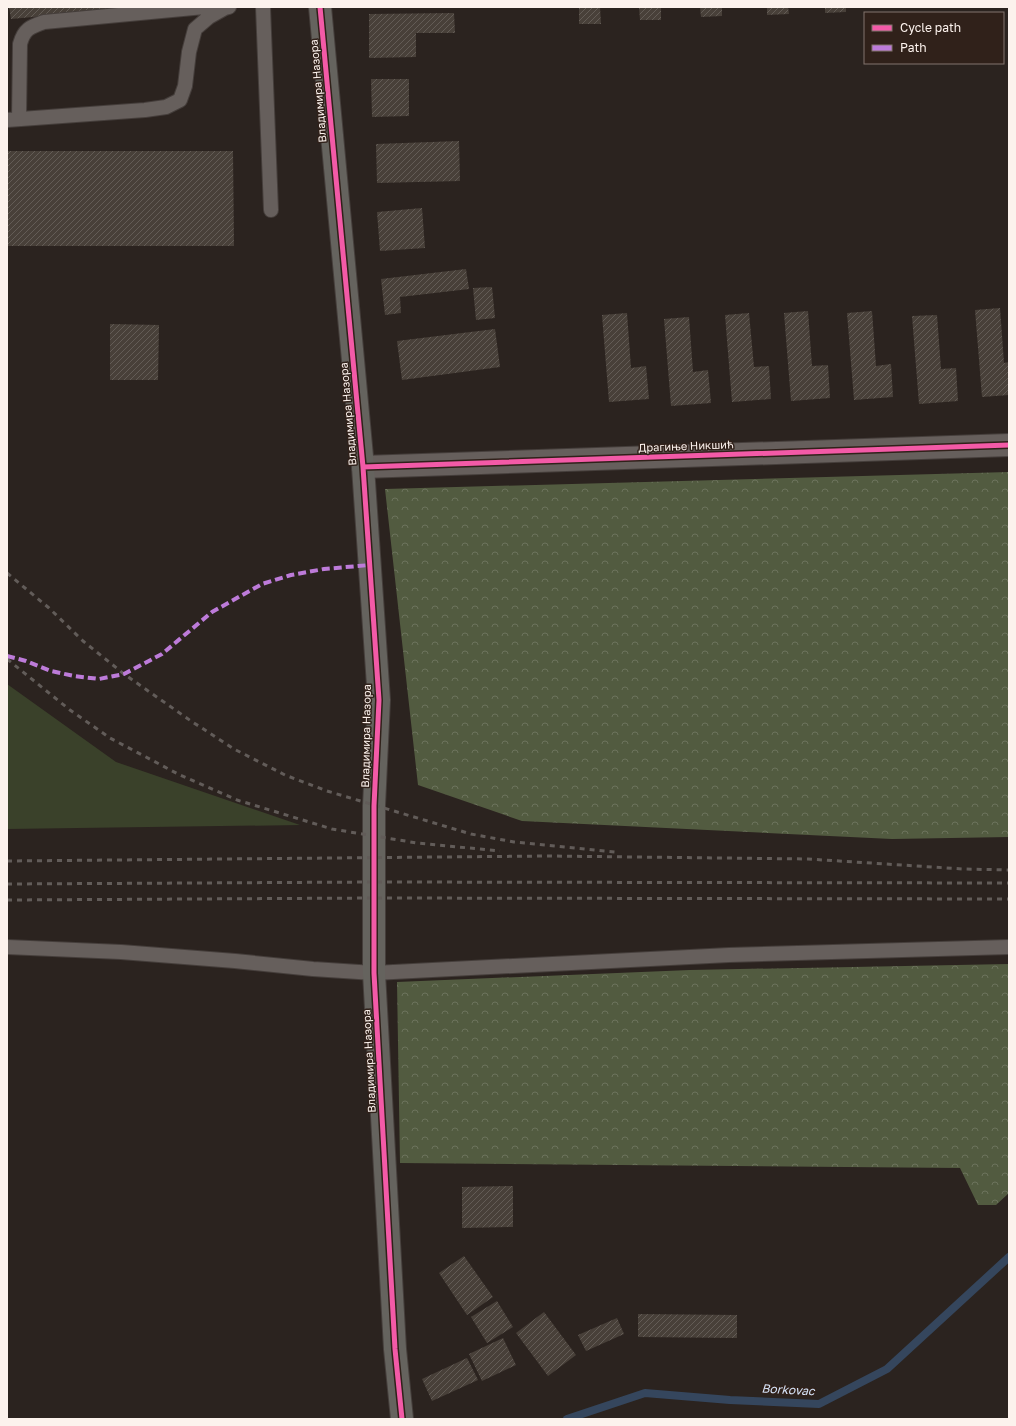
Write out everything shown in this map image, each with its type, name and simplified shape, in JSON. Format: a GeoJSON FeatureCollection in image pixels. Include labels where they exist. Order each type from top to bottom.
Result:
{"type":"FeatureCollection","features":[{"type":"Feature","properties":{"kind":"street","name":"Владимира Назора"},"geometry":{"type":"LineString","coordinates":[[320,7],[363,467],[379,700],[374,806],[374,973],[395,1348],[402,1419]]}},
{"type":"Feature","properties":{"kind":"street","name":"Драгиње Никшић"},"geometry":{"type":"LineString","coordinates":[[363,467],[1009,445]]}},
{"type":"Feature","properties":{"kind":"lane"},"geometry":{"type":"LineString","coordinates":[[204,7],[44,22],[30,27],[22,34],[20,44],[13,119],[166,108],[180,100],[185,86],[189,52],[195,29],[208,17],[229,7]]}},
{"type":"Feature","properties":{"kind":"lane"},"geometry":{"type":"LineString","coordinates":[[263,7],[271,210]]}},
{"type":"Feature","properties":{"kind":"lane"},"geometry":{"type":"LineString","coordinates":[[7,947],[121,952],[374,973],[729,955],[1009,947]]}},
{"type":"Feature","properties":{"kind":"green space"},"geometry":{"type":"Polygon","coordinates":[[[1009,472],[1009,837],[892,839],[522,821],[418,785],[385,489],[1009,472]]]}},
{"type":"Feature","properties":{"kind":"green space"},"geometry":{"type":"Polygon","coordinates":[[[7,684],[116,762],[300,825],[7,829],[7,684]]]}},
{"type":"Feature","properties":{"kind":"green space"},"geometry":{"type":"Polygon","coordinates":[[[1009,964],[1009,1193],[996,1205],[978,1205],[960,1168],[400,1163],[397,982],[690,970],[1009,964]]]}},
{"type":"Feature","properties":{"kind":"building"},"geometry":{"type":"Polygon","coordinates":[[[9,7],[132,7],[132,8],[11,19],[9,7]]]}},
{"type":"Feature","properties":{"kind":"building"},"geometry":{"type":"Polygon","coordinates":[[[579,7],[600,7],[601,24],[579,24],[579,7]]]}},
{"type":"Feature","properties":{"kind":"building"},"geometry":{"type":"Polygon","coordinates":[[[639,7],[661,7],[661,20],[640,20],[639,7]]]}},
{"type":"Feature","properties":{"kind":"building"},"geometry":{"type":"Polygon","coordinates":[[[700,7],[722,7],[722,16],[701,17],[700,7]]]}},
{"type":"Feature","properties":{"kind":"building"},"geometry":{"type":"Polygon","coordinates":[[[767,7],[788,7],[789,14],[767,15],[767,7]]]}},
{"type":"Feature","properties":{"kind":"building"},"geometry":{"type":"Polygon","coordinates":[[[825,7],[846,7],[846,12],[825,13],[825,7]]]}},
{"type":"Feature","properties":{"kind":"building"},"geometry":{"type":"Polygon","coordinates":[[[454,13],[455,33],[416,33],[416,57],[369,58],[369,14],[454,13]]]}},
{"type":"Feature","properties":{"kind":"building"},"geometry":{"type":"Polygon","coordinates":[[[371,79],[409,79],[409,116],[372,117],[371,79]]]}},
{"type":"Feature","properties":{"kind":"building"},"geometry":{"type":"Polygon","coordinates":[[[459,141],[460,181],[377,183],[376,144],[459,141]]]}},
{"type":"Feature","properties":{"kind":"building"},"geometry":{"type":"Polygon","coordinates":[[[7,151],[233,151],[234,246],[7,246],[7,151]]]}},
{"type":"Feature","properties":{"kind":"building"},"geometry":{"type":"Polygon","coordinates":[[[422,208],[425,248],[380,251],[377,212],[422,208]]]}},
{"type":"Feature","properties":{"kind":"building"},"geometry":{"type":"Polygon","coordinates":[[[466,269],[469,289],[400,297],[401,313],[385,315],[381,279],[466,269]]]}},
{"type":"Feature","properties":{"kind":"building"},"geometry":{"type":"Polygon","coordinates":[[[492,287],[495,318],[476,320],[473,288],[492,287]]]}},
{"type":"Feature","properties":{"kind":"building"},"geometry":{"type":"Polygon","coordinates":[[[1000,308],[1004,363],[1009,362],[1009,395],[982,397],[975,310],[1000,308]]]}},
{"type":"Feature","properties":{"kind":"building"},"geometry":{"type":"Polygon","coordinates":[[[808,311],[812,366],[828,365],[830,398],[791,401],[784,313],[808,311]]]}},
{"type":"Feature","properties":{"kind":"building"},"geometry":{"type":"Polygon","coordinates":[[[872,311],[876,366],[891,364],[893,397],[854,400],[847,313],[872,311]]]}},
{"type":"Feature","properties":{"kind":"building"},"geometry":{"type":"Polygon","coordinates":[[[627,313],[631,368],[646,366],[649,399],[609,402],[602,315],[627,313]]]}},
{"type":"Feature","properties":{"kind":"building"},"geometry":{"type":"Polygon","coordinates":[[[749,313],[754,367],[769,366],[771,399],[732,402],[725,315],[749,313]]]}},
{"type":"Feature","properties":{"kind":"building"},"geometry":{"type":"Polygon","coordinates":[[[937,315],[941,369],[956,368],[958,401],[919,404],[912,316],[937,315]]]}},
{"type":"Feature","properties":{"kind":"building"},"geometry":{"type":"Polygon","coordinates":[[[689,317],[693,372],[708,370],[711,403],[671,406],[664,319],[689,317]]]}},
{"type":"Feature","properties":{"kind":"building"},"geometry":{"type":"Polygon","coordinates":[[[110,324],[159,325],[158,380],[110,380],[110,324]]]}},
{"type":"Feature","properties":{"kind":"building"},"geometry":{"type":"Polygon","coordinates":[[[495,329],[500,367],[402,380],[397,341],[495,329]]]}},
{"type":"Feature","properties":{"kind":"building"},"geometry":{"type":"Polygon","coordinates":[[[513,1186],[513,1227],[462,1228],[462,1187],[513,1186]]]}},
{"type":"Feature","properties":{"kind":"building"},"geometry":{"type":"Polygon","coordinates":[[[464,1256],[493,1297],[467,1315],[439,1273],[464,1256]]]}},
{"type":"Feature","properties":{"kind":"building"},"geometry":{"type":"Polygon","coordinates":[[[497,1301],[513,1327],[487,1343],[471,1317],[497,1301]]]}},
{"type":"Feature","properties":{"kind":"building"},"geometry":{"type":"Polygon","coordinates":[[[544,1312],[576,1355],[548,1376],[516,1333],[544,1312]]]}},
{"type":"Feature","properties":{"kind":"building"},"geometry":{"type":"Polygon","coordinates":[[[638,1314],[737,1315],[737,1338],[638,1337],[638,1314]]]}},
{"type":"Feature","properties":{"kind":"building"},"geometry":{"type":"Polygon","coordinates":[[[617,1318],[624,1334],[586,1351],[578,1335],[617,1318]]]}},
{"type":"Feature","properties":{"kind":"building"},"geometry":{"type":"Polygon","coordinates":[[[503,1338],[516,1365],[482,1381],[469,1354],[503,1338]]]}},
{"type":"Feature","properties":{"kind":"building"},"geometry":{"type":"Polygon","coordinates":[[[467,1358],[478,1380],[432,1401],[422,1379],[467,1358]]]}},
{"type":"Feature","properties":{"kind":"waterway","name":"Borkovac"},"geometry":{"type":"LineString","coordinates":[[567,1419],[645,1393],[730,1400],[819,1404],[887,1369],[1009,1257]]}},
{"type":"Feature","properties":{"kind":"railway"},"geometry":{"type":"LineString","coordinates":[[7,573],[49,608],[83,641],[124,674],[234,749],[285,775],[327,791],[471,834],[514,842],[615,852]]}},
{"type":"Feature","properties":{"kind":"railway"},"geometry":{"type":"LineString","coordinates":[[7,659],[70,710],[110,738],[178,774],[237,800],[332,829],[417,843],[500,851]]}},
{"type":"Feature","properties":{"kind":"railway"},"geometry":{"type":"LineString","coordinates":[[7,861],[548,856],[808,859],[963,869],[1009,870]]}},
{"type":"Feature","properties":{"kind":"railway"},"geometry":{"type":"LineString","coordinates":[[7,884],[375,882],[1009,883]]}},
{"type":"Feature","properties":{"kind":"railway"},"geometry":{"type":"LineString","coordinates":[[7,900],[375,898],[1009,899]]}},
{"type":"Feature","properties":{"kind":"marked path"},"geometry":{"type":"LineString","coordinates":[[7,656],[26,661],[51,671],[74,676],[99,679],[124,674],[162,654],[212,612],[262,584],[291,575],[324,569],[370,565]]}},
{"type":"Feature","properties":{"kind":"cycle path"},"geometry":{"type":"LineString","coordinates":[[320,7],[363,467],[379,700],[374,806],[374,973],[395,1349],[402,1419]]}},
{"type":"Feature","properties":{"kind":"cycle path"},"geometry":{"type":"LineString","coordinates":[[363,467],[1009,445]]}}]}
